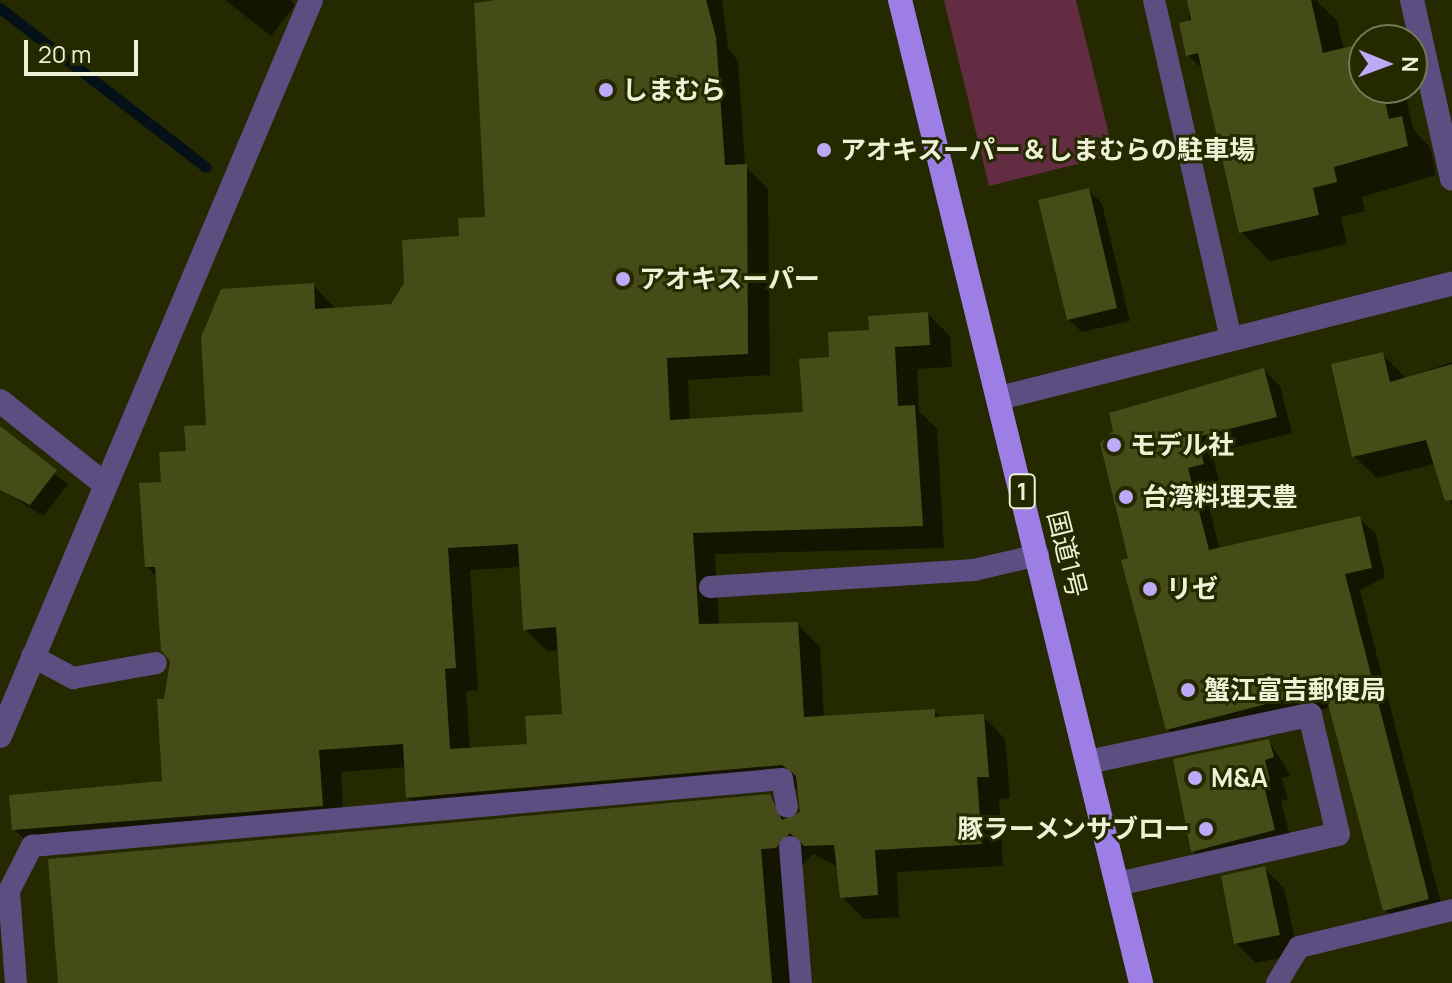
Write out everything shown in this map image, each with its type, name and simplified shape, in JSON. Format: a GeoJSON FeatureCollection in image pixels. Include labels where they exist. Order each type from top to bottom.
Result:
{"type":"FeatureCollection","features":[{"type":"Feature","properties":{"kind":"highway","name":"国道1号"},"geometry":{"type":"LineString","coordinates":[[900,0],[1141,983]]}},
{"type":"Feature","properties":{"kind":"street"},"geometry":{"type":"LineString","coordinates":[[0,736],[103,483],[311,0]]}},
{"type":"Feature","properties":{"kind":"street"},"geometry":{"type":"LineString","coordinates":[[1412,0],[1452,179]]}},
{"type":"Feature","properties":{"kind":"street"},"geometry":{"type":"LineString","coordinates":[[1000,398],[1452,284]]}},
{"type":"Feature","properties":{"kind":"street"},"geometry":{"type":"LineString","coordinates":[[0,401],[103,483]]}},
{"type":"Feature","properties":{"kind":"street"},"geometry":{"type":"LineString","coordinates":[[1088,762],[1310,715],[1338,834],[1118,884]]}},
{"type":"Feature","properties":{"kind":"lane"},"geometry":{"type":"LineString","coordinates":[[1154,0],[1231,339]]}},
{"type":"Feature","properties":{"kind":"lane"},"geometry":{"type":"LineString","coordinates":[[710,587],[974,570],[1038,555]]}},
{"type":"Feature","properties":{"kind":"lane"},"geometry":{"type":"LineString","coordinates":[[32,656],[73,678],[156,663]]}},
{"type":"Feature","properties":{"kind":"lane"},"geometry":{"type":"LineString","coordinates":[[16,983],[9,891],[32,846],[782,779],[787,807]]}},
{"type":"Feature","properties":{"kind":"lane"},"geometry":{"type":"LineString","coordinates":[[790,847],[801,983]]}},
{"type":"Feature","properties":{"kind":"lane"},"geometry":{"type":"LineString","coordinates":[[1277,983],[1299,947],[1452,910]]}},
{"type":"Feature","properties":{"kind":"shaded area"},"geometry":{"type":"Polygon","coordinates":[[[944,0],[1076,0],[1114,155],[989,186],[944,0]]]}},
{"type":"Feature","properties":{"kind":"building"},"geometry":{"type":"Polygon","coordinates":[[[496,0],[706,0],[716,37],[725,165],[747,164],[748,354],[667,358],[670,420],[803,412],[799,359],[829,357],[828,332],[869,330],[868,316],[928,312],[930,345],[895,347],[898,406],[915,405],[923,526],[693,533],[699,624],[798,622],[804,717],[935,709],[935,717],[984,714],[989,777],[977,777],[982,844],[875,850],[878,895],[840,898],[834,845],[804,846],[790,833],[776,848],[761,849],[772,983],[58,983],[48,859],[770,794],[782,820],[800,812],[796,776],[782,765],[406,798],[403,744],[319,750],[323,806],[12,830],[9,795],[162,781],[157,699],[164,699],[170,661],[161,650],[155,567],[145,567],[139,483],[161,482],[159,452],[186,451],[184,426],[206,425],[201,337],[221,289],[314,283],[315,309],[391,304],[404,283],[402,240],[459,236],[458,218],[485,217],[474,3],[496,0]],[[518,544],[448,548],[456,668],[445,669],[450,749],[527,744],[525,716],[562,714],[556,627],[523,630],[518,544]]]}},
{"type":"Feature","properties":{"kind":"building"},"geometry":{"type":"Polygon","coordinates":[[[1187,0],[1311,0],[1323,53],[1348,47],[1348,104],[1386,104],[1389,119],[1402,116],[1408,146],[1334,167],[1337,182],[1313,188],[1319,215],[1239,233],[1198,53],[1186,56],[1179,23],[1191,20],[1187,0]]]}},
{"type":"Feature","properties":{"kind":"building"},"geometry":{"type":"Polygon","coordinates":[[[1089,188],[1117,308],[1067,320],[1038,200],[1089,188]]]}},
{"type":"Feature","properties":{"kind":"building"},"geometry":{"type":"Polygon","coordinates":[[[1383,352],[1390,382],[1452,364],[1452,500],[1445,501],[1426,440],[1352,457],[1331,364],[1383,352]]]}},
{"type":"Feature","properties":{"kind":"building"},"geometry":{"type":"Polygon","coordinates":[[[1264,368],[1277,417],[1197,437],[1204,464],[1188,468],[1209,550],[1360,516],[1372,568],[1345,574],[1429,899],[1383,911],[1324,689],[1166,730],[1121,560],[1128,558],[1100,443],[1113,431],[1109,413],[1264,368]]]}},
{"type":"Feature","properties":{"kind":"building"},"geometry":{"type":"Polygon","coordinates":[[[0,426],[57,470],[30,505],[0,490],[0,426]]]}},
{"type":"Feature","properties":{"kind":"building"},"geometry":{"type":"Polygon","coordinates":[[[1269,739],[1274,757],[1265,760],[1270,781],[1263,782],[1275,830],[1191,852],[1173,759],[1269,739]]]}},
{"type":"Feature","properties":{"kind":"building"},"geometry":{"type":"Polygon","coordinates":[[[1265,866],[1280,935],[1234,944],[1221,876],[1265,866]]]}},
{"type":"Feature","properties":{"kind":"waterway"},"geometry":{"type":"LineString","coordinates":[[0,8],[206,167]]}},
{"type":"Feature","properties":{"kind":"place","name":"しまむら"},"geometry":{"type":"Point","coordinates":[606,90]}},
{"type":"Feature","properties":{"kind":"place","name":"アオキスーパー＆しまむらの駐車場"},"geometry":{"type":"Point","coordinates":[824,150]}},
{"type":"Feature","properties":{"kind":"place","name":"アオキスーパー"},"geometry":{"type":"Point","coordinates":[623,279]}},
{"type":"Feature","properties":{"kind":"place","name":"モデル社"},"geometry":{"type":"Point","coordinates":[1114,445]}},
{"type":"Feature","properties":{"kind":"place","name":"台湾料理天豊"},"geometry":{"type":"Point","coordinates":[1126,497]}},
{"type":"Feature","properties":{"kind":"place","name":"リゼ"},"geometry":{"type":"Point","coordinates":[1150,589]}},
{"type":"Feature","properties":{"kind":"place","name":"蟹江富吉郵便局"},"geometry":{"type":"Point","coordinates":[1188,690]}},
{"type":"Feature","properties":{"kind":"place","name":"M&A"},"geometry":{"type":"Point","coordinates":[1195,778]}},
{"type":"Feature","properties":{"kind":"place","name":"豚ラーメンサブロー"},"geometry":{"type":"Point","coordinates":[1206,829]}}]}
